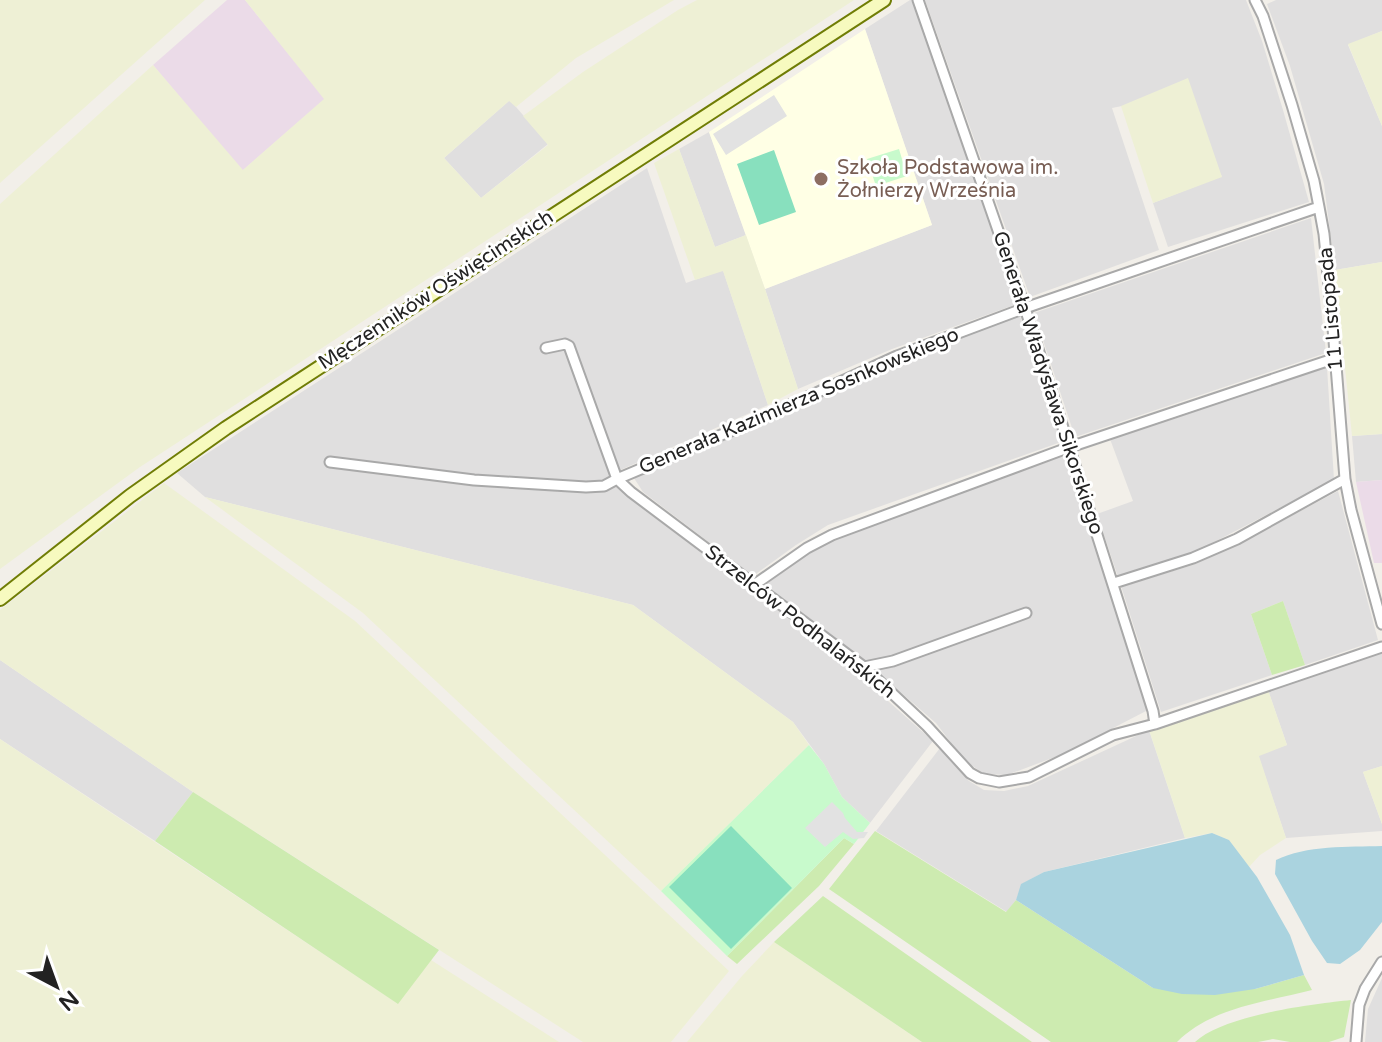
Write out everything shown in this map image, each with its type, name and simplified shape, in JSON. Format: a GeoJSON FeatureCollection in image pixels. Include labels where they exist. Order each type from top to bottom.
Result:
{"type":"FeatureCollection","features":[{"type":"Feature","properties":{"kind":"main road","name":"Męczenników Oświęcimskich"},"geometry":{"type":"LineString","coordinates":[[0,599],[130,496],[226,428],[884,0]]}},
{"type":"Feature","properties":{"kind":"street","name":"Generała Władysława Sikorskiego"},"geometry":{"type":"LineString","coordinates":[[918,0],[1025,308],[1114,583],[1155,724]]}},
{"type":"Feature","properties":{"kind":"street","name":"11 Listopada"},"geometry":{"type":"LineString","coordinates":[[1255,0],[1263,16],[1314,181],[1324,234],[1345,479],[1382,624]]}},
{"type":"Feature","properties":{"kind":"street","name":"Generała Kazimierza Sosnkowskiego"},"geometry":{"type":"LineString","coordinates":[[546,348],[569,346],[617,479],[897,356],[1025,308],[1319,207]]}},
{"type":"Feature","properties":{"kind":"street"},"geometry":{"type":"LineString","coordinates":[[754,585],[807,548],[832,535],[1070,447],[1336,358]]}},
{"type":"Feature","properties":{"kind":"street"},"geometry":{"type":"LineString","coordinates":[[330,462],[474,480],[570,486],[604,486],[617,479]]}},
{"type":"Feature","properties":{"kind":"street","name":"Strzelców Podhalańskich"},"geometry":{"type":"LineString","coordinates":[[617,479],[864,667],[927,726],[970,773],[990,781],[1029,777],[1113,735],[1155,724],[1382,647]]}},
{"type":"Feature","properties":{"kind":"street"},"geometry":{"type":"LineString","coordinates":[[1114,583],[1193,558],[1237,539],[1345,479]]}},
{"type":"Feature","properties":{"kind":"street"},"geometry":{"type":"LineString","coordinates":[[864,667],[893,661],[1026,613]]}},
{"type":"Feature","properties":{"kind":"street"},"geometry":{"type":"LineString","coordinates":[[1356,1042],[1359,1005],[1382,962]]}},
{"type":"Feature","properties":{"kind":"shaded area"},"geometry":{"type":"Polygon","coordinates":[[[0,0],[205,0],[0,183],[0,0]]]}},
{"type":"Feature","properties":{"kind":"shaded area"},"geometry":{"type":"Polygon","coordinates":[[[227,0],[245,0],[325,99],[242,171],[153,65],[227,0]]]}},
{"type":"Feature","properties":{"kind":"shaded area"},"geometry":{"type":"Polygon","coordinates":[[[245,0],[674,0],[576,58],[516,107],[509,101],[444,158],[481,198],[548,145],[523,116],[583,72],[678,10],[697,0],[854,0],[140,467],[0,569],[0,204],[153,65],[243,170],[324,99],[245,0]]]}},
{"type":"Feature","properties":{"kind":"shaded area"},"geometry":{"type":"Polygon","coordinates":[[[910,0],[954,117],[1017,304],[892,349],[798,389],[765,289],[932,225],[865,29],[910,0]]]}},
{"type":"Feature","properties":{"kind":"shaded area"},"geometry":{"type":"Polygon","coordinates":[[[925,0],[1246,0],[1262,41],[1309,202],[1168,247],[1153,203],[1222,176],[1122,106],[1112,108],[1159,250],[1030,297],[925,0]]]}},
{"type":"Feature","properties":{"kind":"shaded area"},"geometry":{"type":"Polygon","coordinates":[[[1276,0],[1382,0],[1382,31],[1348,45],[1382,126],[1382,262],[1335,270],[1324,184],[1290,66],[1267,4],[1276,0]]]}},
{"type":"Feature","properties":{"kind":"shaded area","name":"Szkoła Podstawowa im. Żołnierzy Września"},"geometry":{"type":"Polygon","coordinates":[[[865,29],[932,225],[765,289],[709,132],[865,29]]]}},
{"type":"Feature","properties":{"kind":"shaded area"},"geometry":{"type":"Polygon","coordinates":[[[1382,31],[1382,126],[1348,44],[1382,31]]]}},
{"type":"Feature","properties":{"kind":"shaded area"},"geometry":{"type":"Polygon","coordinates":[[[1188,78],[1222,177],[1153,203],[1121,106],[1188,78]]]}},
{"type":"Feature","properties":{"kind":"shaded area"},"geometry":{"type":"Polygon","coordinates":[[[774,95],[787,116],[726,155],[713,134],[774,95]]]}},
{"type":"Feature","properties":{"kind":"shaded area"},"geometry":{"type":"Polygon","coordinates":[[[510,100],[548,144],[481,198],[444,158],[510,100]]]}},
{"type":"Feature","properties":{"kind":"shaded area"},"geometry":{"type":"Polygon","coordinates":[[[709,132],[746,235],[715,247],[679,149],[709,132]]]}},
{"type":"Feature","properties":{"kind":"shaded area"},"geometry":{"type":"Polygon","coordinates":[[[679,149],[715,247],[746,235],[765,289],[798,389],[768,405],[723,271],[695,280],[654,163],[679,149]]]}},
{"type":"Feature","properties":{"kind":"shaded area"},"geometry":{"type":"Polygon","coordinates":[[[647,168],[686,283],[723,270],[768,405],[609,475],[628,496],[852,669],[933,741],[870,823],[842,797],[824,764],[793,722],[633,605],[205,497],[177,473],[647,168]]]}},
{"type":"Feature","properties":{"kind":"shaded area"},"geometry":{"type":"Polygon","coordinates":[[[1311,218],[1326,353],[1075,437],[1034,313],[1311,218]]]}},
{"type":"Feature","properties":{"kind":"shaded area"},"geometry":{"type":"Polygon","coordinates":[[[1382,262],[1382,434],[1352,436],[1335,270],[1382,262]]]}},
{"type":"Feature","properties":{"kind":"shaded area"},"geometry":{"type":"Polygon","coordinates":[[[1020,316],[1061,442],[828,525],[753,576],[643,492],[634,478],[766,423],[892,364],[1020,316]]]}},
{"type":"Feature","properties":{"kind":"shaded area"},"geometry":{"type":"Polygon","coordinates":[[[1327,367],[1334,480],[1193,553],[1118,577],[1097,514],[1133,501],[1110,439],[1327,367]]]}},
{"type":"Feature","properties":{"kind":"shaded area"},"geometry":{"type":"Polygon","coordinates":[[[1382,434],[1382,480],[1356,482],[1352,436],[1382,434]]]}},
{"type":"Feature","properties":{"kind":"shaded area"},"geometry":{"type":"Polygon","coordinates":[[[1065,455],[1148,710],[1063,754],[1007,775],[984,774],[964,760],[936,723],[862,659],[765,585],[810,552],[833,540],[1065,455]]]}},
{"type":"Feature","properties":{"kind":"shaded area"},"geometry":{"type":"Polygon","coordinates":[[[1382,480],[1382,563],[1374,563],[1356,482],[1382,480]]]}},
{"type":"Feature","properties":{"kind":"shaded area"},"geometry":{"type":"Polygon","coordinates":[[[164,483],[355,621],[729,971],[671,1042],[583,1042],[193,792],[0,660],[0,610],[164,483]]]}},
{"type":"Feature","properties":{"kind":"shaded area"},"geometry":{"type":"Polygon","coordinates":[[[1338,491],[1378,640],[1305,665],[1283,601],[1251,614],[1272,675],[1161,712],[1121,586],[1193,565],[1338,491]]]}},
{"type":"Feature","properties":{"kind":"shaded area"},"geometry":{"type":"Polygon","coordinates":[[[205,497],[633,605],[793,722],[809,745],[661,891],[363,613],[205,497]]]}},
{"type":"Feature","properties":{"kind":"shaded area"},"geometry":{"type":"Polygon","coordinates":[[[1382,653],[1382,766],[1363,772],[1382,831],[1286,838],[1258,755],[1287,745],[1268,690],[1382,653]]]}},
{"type":"Feature","properties":{"kind":"shaded area"},"geometry":{"type":"Polygon","coordinates":[[[0,660],[193,792],[155,841],[0,739],[0,660]]]}},
{"type":"Feature","properties":{"kind":"shaded area"},"geometry":{"type":"Polygon","coordinates":[[[1268,690],[1287,745],[1259,756],[1286,838],[1260,855],[1249,867],[1229,840],[1212,833],[1185,838],[1149,730],[1268,690]]]}},
{"type":"Feature","properties":{"kind":"shaded area"},"geometry":{"type":"Polygon","coordinates":[[[1149,730],[1185,838],[1044,872],[1022,884],[1007,912],[876,831],[940,748],[969,781],[984,790],[1004,791],[1028,786],[1149,730]]]}},
{"type":"Feature","properties":{"kind":"shaded area"},"geometry":{"type":"Polygon","coordinates":[[[0,739],[397,1003],[431,960],[559,1042],[0,1042],[0,739]]]}},
{"type":"Feature","properties":{"kind":"shaded area"},"geometry":{"type":"Polygon","coordinates":[[[1382,766],[1382,824],[1363,772],[1382,766]]]}},
{"type":"Feature","properties":{"kind":"shaded area"},"geometry":{"type":"Polygon","coordinates":[[[832,802],[857,832],[868,832],[864,838],[853,839],[843,832],[825,847],[805,828],[832,802]]]}},
{"type":"Feature","properties":{"kind":"shaded area"},"geometry":{"type":"Polygon","coordinates":[[[774,942],[922,1042],[687,1042],[774,942]]]}},
{"type":"Feature","properties":{"kind":"shaded area"},"geometry":{"type":"Polygon","coordinates":[[[1382,978],[1382,1042],[1365,1042],[1368,1009],[1382,978]]]}},
{"type":"Feature","properties":{"kind":"green space"},"geometry":{"type":"Polygon","coordinates":[[[899,149],[907,176],[876,186],[867,159],[899,149]]]}},
{"type":"Feature","properties":{"kind":"green space"},"geometry":{"type":"Polygon","coordinates":[[[774,150],[796,212],[759,225],[737,164],[774,150]]]}},
{"type":"Feature","properties":{"kind":"green space"},"geometry":{"type":"Polygon","coordinates":[[[1283,601],[1305,665],[1272,675],[1251,614],[1283,601]]]}},
{"type":"Feature","properties":{"kind":"green space"},"geometry":{"type":"Polygon","coordinates":[[[809,745],[824,764],[842,797],[870,823],[854,844],[844,838],[727,956],[661,891],[809,745]]]}},
{"type":"Feature","properties":{"kind":"green space"},"geometry":{"type":"Polygon","coordinates":[[[193,792],[439,950],[398,1004],[155,841],[193,792]]]}},
{"type":"Feature","properties":{"kind":"green space"},"geometry":{"type":"Polygon","coordinates":[[[731,826],[792,888],[731,949],[669,887],[731,826]]]}},
{"type":"Feature","properties":{"kind":"green space"},"geometry":{"type":"Polygon","coordinates":[[[875,831],[1006,912],[1016,900],[1153,988],[1255,989],[1304,975],[1312,990],[1223,1013],[1191,1030],[1177,1042],[1051,1042],[829,889],[875,831]]]}},
{"type":"Feature","properties":{"kind":"green space"},"geometry":{"type":"Polygon","coordinates":[[[844,838],[854,844],[819,886],[737,964],[727,956],[844,838]]]}},
{"type":"Feature","properties":{"kind":"green space"},"geometry":{"type":"Polygon","coordinates":[[[823,896],[1032,1042],[922,1042],[774,942],[823,896]]]}},
{"type":"Feature","properties":{"kind":"green space"},"geometry":{"type":"Polygon","coordinates":[[[1351,1000],[1344,1037],[1329,1042],[1273,1039],[1258,1042],[1195,1042],[1208,1033],[1247,1018],[1351,1000]]]}},
{"type":"Feature","properties":{"kind":"water"},"geometry":{"type":"Polygon","coordinates":[[[1212,833],[1229,840],[1257,877],[1290,935],[1304,975],[1255,989],[1215,995],[1182,994],[1153,988],[1016,900],[1021,884],[1044,872],[1212,833]]]}},
{"type":"Feature","properties":{"kind":"water"},"geometry":{"type":"Polygon","coordinates":[[[1382,846],[1382,922],[1360,950],[1340,964],[1327,963],[1275,874],[1276,860],[1314,849],[1382,846]]]}},
{"type":"Feature","properties":{"kind":"place","name":"Szkoła Podstawowa im. Żołnierzy Września"},"geometry":{"type":"Point","coordinates":[821,179]}}]}
